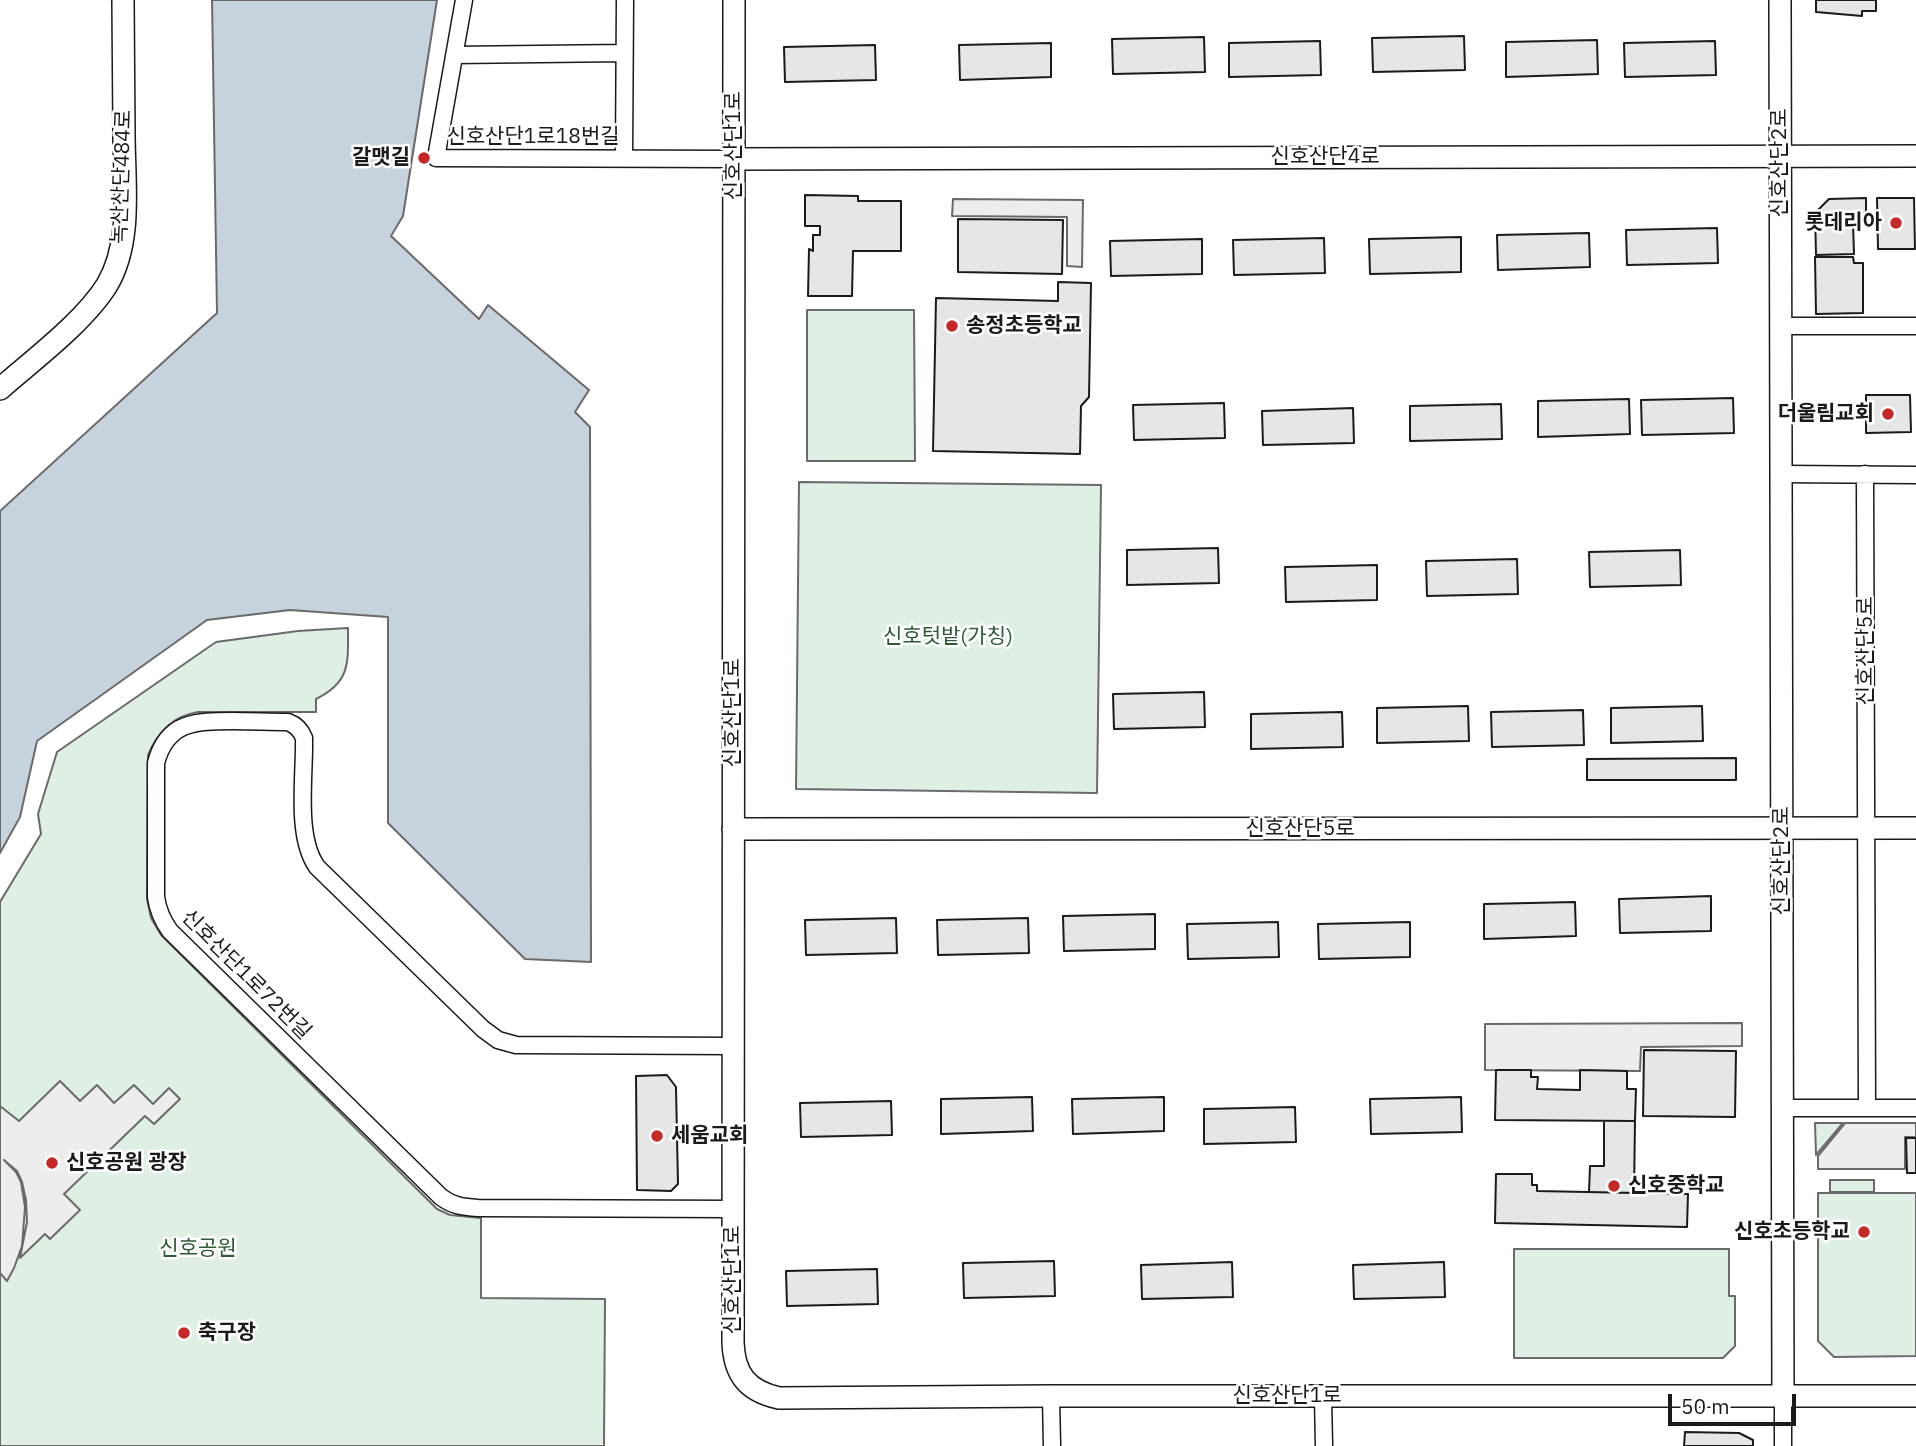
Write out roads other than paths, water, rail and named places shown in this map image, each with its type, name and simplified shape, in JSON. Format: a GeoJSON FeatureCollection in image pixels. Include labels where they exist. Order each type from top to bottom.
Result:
{"type":"FeatureCollection","features":[{"type":"Feature","properties":{"kind":"main road","name":"녹산산단484로"},"geometry":{"type":"LineString","coordinates":[[0,389],[66,332],[96,300],[118,261],[125,224],[123,0]]}},
{"type":"Feature","properties":{"kind":"main road","name":"신호산단1로"},"geometry":{"type":"LineString","coordinates":[[734,0],[733,1352],[744,1380],[755,1389],[779,1398],[1916,1396]]}},
{"type":"Feature","properties":{"kind":"main road","name":"신호산단2로"},"geometry":{"type":"LineString","coordinates":[[1780,0],[1783,1396]]}},
{"type":"Feature","properties":{"kind":"main road","name":"신호산단4로"},"geometry":{"type":"LineString","coordinates":[[734,159],[1916,156]]}},
{"type":"Feature","properties":{"kind":"main road","name":"신호산단5로"},"geometry":{"type":"LineString","coordinates":[[733,829],[1916,828]]}},
{"type":"Feature","properties":{"kind":"street","name":"신호산단1로18번길"},"geometry":{"type":"LineString","coordinates":[[464,0],[436,158],[734,159]]}},
{"type":"Feature","properties":{"kind":"street"},"geometry":{"type":"LineString","coordinates":[[624,158],[625,0]]}},
{"type":"Feature","properties":{"kind":"street"},"geometry":{"type":"LineString","coordinates":[[454,55],[624,53]]}},
{"type":"Feature","properties":{"kind":"street"},"geometry":{"type":"LineString","coordinates":[[1781,326],[1916,326]]}},
{"type":"Feature","properties":{"kind":"street"},"geometry":{"type":"LineString","coordinates":[[1781,474],[1916,475]]}},
{"type":"Feature","properties":{"kind":"street","name":"신호산단5로"},"geometry":{"type":"LineString","coordinates":[[1865,474],[1867,1108]]}},
{"type":"Feature","properties":{"kind":"street","name":"신호산단1로72번길"},"geometry":{"type":"LineString","coordinates":[[733,1046],[516,1045],[498,1040],[317,867],[304,836],[304,738],[297,726],[288,722],[204,721],[182,727],[171,735],[163,746],[156,763],[156,897],[157,908],[164,923],[441,1198],[450,1204],[478,1208],[733,1209]]}},
{"type":"Feature","properties":{"kind":"street"},"geometry":{"type":"LineString","coordinates":[[1782,1108],[1916,1108]]}},
{"type":"Feature","properties":{"kind":"street"},"geometry":{"type":"LineString","coordinates":[[1051,1396],[1052,1446]]}},
{"type":"Feature","properties":{"kind":"street"},"geometry":{"type":"LineString","coordinates":[[1323,1396],[1324,1446]]}},
{"type":"Feature","properties":{"kind":"street"},"geometry":{"type":"LineString","coordinates":[[1783,1396],[1783,1446]]}},
{"type":"Feature","properties":{"kind":"place","name":"갈맷길"},"geometry":{"type":"Point","coordinates":[424,158]}},
{"type":"Feature","properties":{"kind":"place","name":"롯데리아"},"geometry":{"type":"Point","coordinates":[1896,223]}},
{"type":"Feature","properties":{"kind":"place","name":"송정초등학교"},"geometry":{"type":"Point","coordinates":[952,326]}},
{"type":"Feature","properties":{"kind":"place","name":"더울림교회"},"geometry":{"type":"Point","coordinates":[1888,414]}},
{"type":"Feature","properties":{"kind":"place","name":"세움교회"},"geometry":{"type":"Point","coordinates":[657,1136]}},
{"type":"Feature","properties":{"kind":"place","name":"신호공원 광장"},"geometry":{"type":"Point","coordinates":[52,1163]}},
{"type":"Feature","properties":{"kind":"place","name":"신호중학교"},"geometry":{"type":"Point","coordinates":[1614,1186]}},
{"type":"Feature","properties":{"kind":"place","name":"신호초등학교"},"geometry":{"type":"Point","coordinates":[1864,1232]}},
{"type":"Feature","properties":{"kind":"place","name":"축구장"},"geometry":{"type":"Point","coordinates":[184,1333]}},
{"type":"Feature","properties":{"kind":"park label","name":"신호텃밭(가칭)"},"geometry":{"type":"Point","coordinates":[948,637]}},
{"type":"Feature","properties":{"kind":"park label","name":"신호공원"},"geometry":{"type":"Point","coordinates":[198,1249]}}]}
